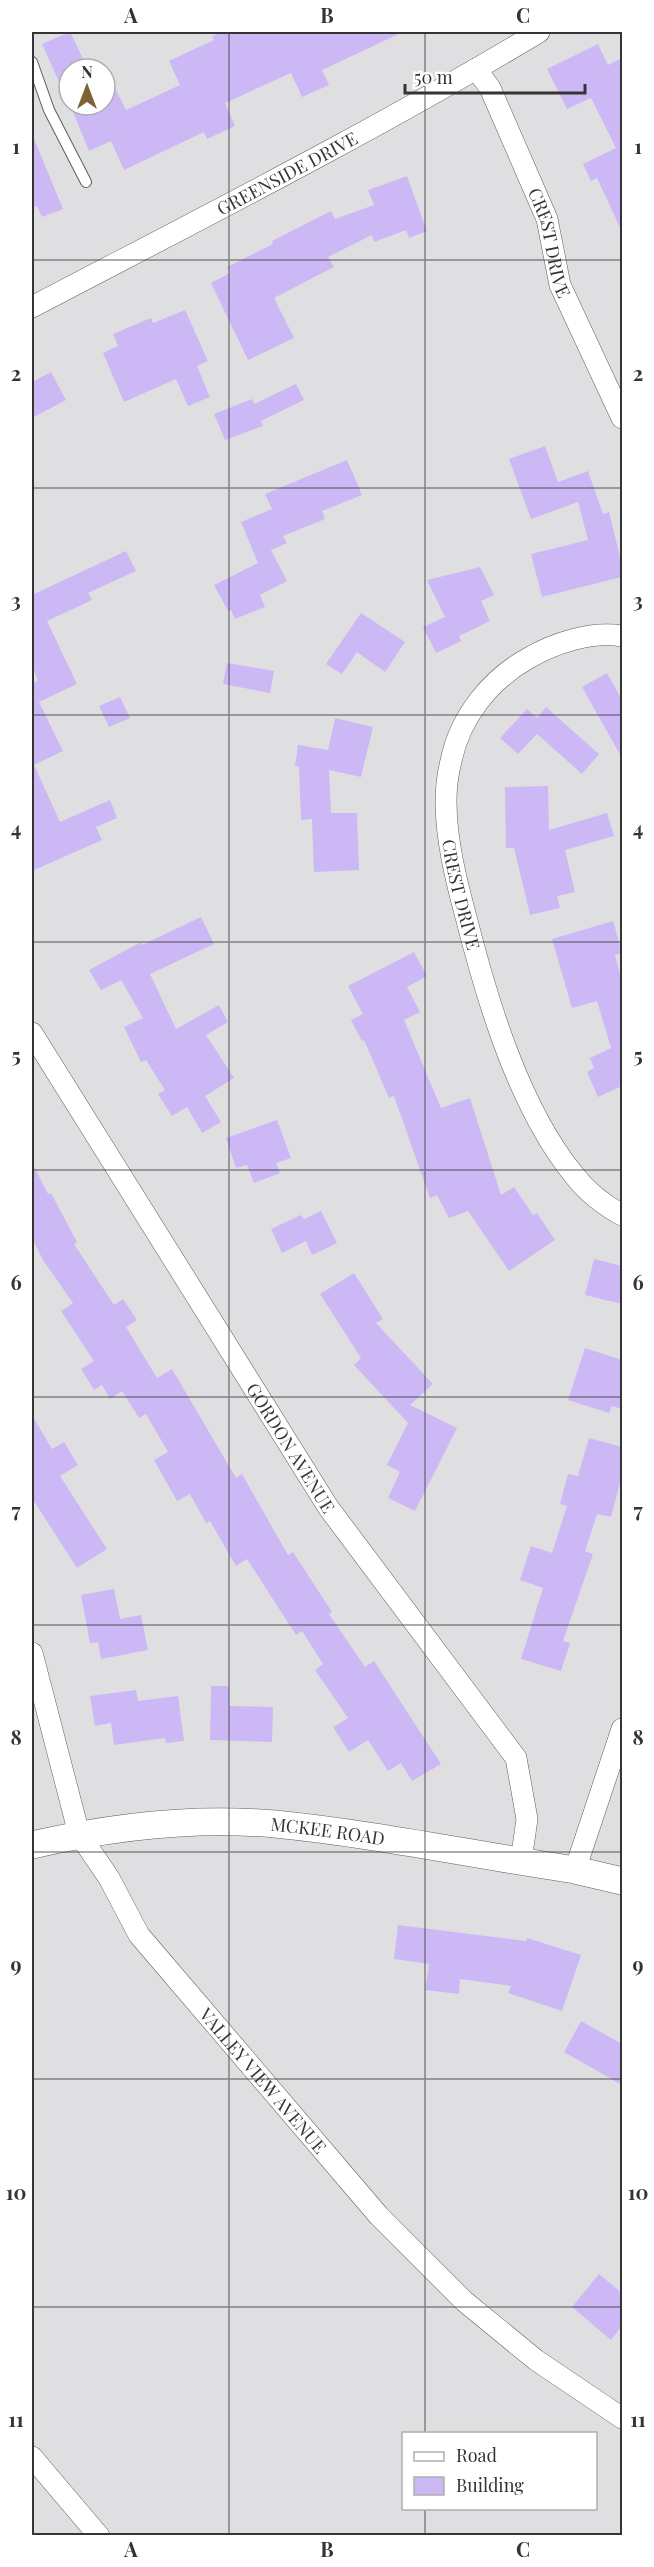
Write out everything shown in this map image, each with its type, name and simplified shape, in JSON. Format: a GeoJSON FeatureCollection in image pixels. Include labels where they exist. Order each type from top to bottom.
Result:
{"type":"FeatureCollection","features":[{"type":"Feature","properties":{"kind":"street","name":"GREENSIDE DRIVE"},"geometry":{"type":"LineString","coordinates":[[32,307],[159,241],[476,69],[539,32]]}},
{"type":"Feature","properties":{"kind":"street","name":"CREST DRIVE"},"geometry":{"type":"LineString","coordinates":[[476,69],[490,88],[547,219],[560,285],[622,418]]}},
{"type":"Feature","properties":{"kind":"street","name":"CREST DRIVE"},"geometry":{"type":"LineString","coordinates":[[622,636],[578,638],[539,651],[506,671],[480,698],[463,727],[451,759],[446,801],[453,868],[478,965],[515,1073],[542,1126],[574,1175],[603,1204],[622,1215]]}},
{"type":"Feature","properties":{"kind":"street","name":"GORDON AVENUE"},"geometry":{"type":"LineString","coordinates":[[32,1033],[328,1507],[516,1758],[527,1819],[521,1861]]}},
{"type":"Feature","properties":{"kind":"street","name":"VALLEY VIEW AVENUE"},"geometry":{"type":"LineString","coordinates":[[32,1653],[79,1834],[109,1878],[139,1935],[379,2216],[464,2301],[536,2360],[622,2418]]}},
{"type":"Feature","properties":{"kind":"street"},"geometry":{"type":"LineString","coordinates":[[576,1870],[622,1728]]}},
{"type":"Feature","properties":{"kind":"street","name":"MCKEE ROAD"},"geometry":{"type":"LineString","coordinates":[[32,1845],[79,1834],[198,1822],[274,1824],[576,1870],[622,1881]]}},
{"type":"Feature","properties":{"kind":"street"},"geometry":{"type":"LineString","coordinates":[[32,2457],[99,2535]]}},
{"type":"Feature","properties":{"kind":"lane"},"geometry":{"type":"LineString","coordinates":[[32,62],[49,110],[86,182]]}},
{"type":"Feature","properties":{"kind":"building"},"geometry":{"type":"Polygon","coordinates":[[[70,32],[82,57],[57,57],[57,77],[42,44],[70,32]]]}},
{"type":"Feature","properties":{"kind":"building"},"geometry":{"type":"Polygon","coordinates":[[[223,32],[403,32],[322,70],[329,85],[302,97],[291,73],[225,103],[235,126],[207,139],[204,132],[124,170],[111,141],[89,151],[75,117],[117,117],[117,92],[126,110],[180,85],[169,61],[214,40],[212,36],[223,32]]]}},
{"type":"Feature","properties":{"kind":"building"},"geometry":{"type":"Polygon","coordinates":[[[598,44],[608,65],[622,58],[622,232],[597,178],[591,181],[583,164],[616,148],[591,98],[567,109],[547,69],[598,44]]]}},
{"type":"Feature","properties":{"kind":"building"},"geometry":{"type":"Polygon","coordinates":[[[32,134],[63,209],[42,217],[37,206],[32,208],[32,134]]]}},
{"type":"Feature","properties":{"kind":"building"},"geometry":{"type":"Polygon","coordinates":[[[407,176],[427,231],[409,238],[406,230],[374,242],[372,235],[328,257],[334,267],[274,298],[294,338],[248,360],[211,283],[230,273],[227,267],[331,211],[335,219],[374,205],[368,190],[407,176]]]}},
{"type":"Feature","properties":{"kind":"building"},"geometry":{"type":"Polygon","coordinates":[[[185,310],[208,361],[197,366],[210,397],[188,406],[176,379],[124,402],[103,353],[118,346],[113,334],[151,318],[153,323],[185,310]]]}},
{"type":"Feature","properties":{"kind":"building"},"geometry":{"type":"Polygon","coordinates":[[[51,372],[66,400],[32,418],[32,382],[51,372]]]}},
{"type":"Feature","properties":{"kind":"building"},"geometry":{"type":"Polygon","coordinates":[[[296,384],[304,400],[261,421],[263,426],[225,440],[214,414],[252,399],[254,404],[296,384]]]}},
{"type":"Feature","properties":{"kind":"building"},"geometry":{"type":"Polygon","coordinates":[[[545,446],[558,482],[588,471],[603,514],[609,512],[622,565],[622,577],[542,597],[531,554],[588,540],[578,502],[531,519],[509,459],[545,446]]]}},
{"type":"Feature","properties":{"kind":"building"},"geometry":{"type":"Polygon","coordinates":[[[347,460],[362,495],[322,511],[325,519],[283,536],[287,543],[271,550],[287,581],[260,595],[265,607],[235,619],[214,585],[258,563],[241,522],[272,509],[265,494],[347,460]]]}},
{"type":"Feature","properties":{"kind":"building"},"geometry":{"type":"Polygon","coordinates":[[[126,551],[136,571],[88,593],[92,600],[47,621],[77,684],[39,702],[63,751],[34,765],[60,822],[110,800],[117,818],[96,827],[102,840],[32,871],[32,684],[38,680],[32,666],[32,588],[34,594],[126,551]]]}},
{"type":"Feature","properties":{"kind":"building"},"geometry":{"type":"Polygon","coordinates":[[[480,567],[494,595],[481,601],[490,621],[459,636],[461,641],[436,653],[423,627],[445,617],[427,580],[480,567]]]}},
{"type":"Feature","properties":{"kind":"building"},"geometry":{"type":"Polygon","coordinates":[[[361,613],[405,642],[385,672],[357,652],[342,674],[326,664],[361,613]]]}},
{"type":"Feature","properties":{"kind":"building"},"geometry":{"type":"Polygon","coordinates":[[[227,663],[274,671],[270,693],[223,684],[227,663]]]}},
{"type":"Feature","properties":{"kind":"building"},"geometry":{"type":"Polygon","coordinates":[[[607,673],[622,700],[622,758],[582,687],[607,673]]]}},
{"type":"Feature","properties":{"kind":"building"},"geometry":{"type":"Polygon","coordinates":[[[120,697],[130,718],[109,727],[99,706],[120,697]]]}},
{"type":"Feature","properties":{"kind":"building"},"geometry":{"type":"Polygon","coordinates":[[[546,707],[599,754],[582,774],[537,734],[518,754],[500,738],[527,709],[537,718],[546,707]]]}},
{"type":"Feature","properties":{"kind":"building"},"geometry":{"type":"Polygon","coordinates":[[[335,718],[373,727],[361,777],[329,770],[331,813],[357,813],[359,870],[314,872],[312,819],[301,820],[299,767],[295,766],[298,745],[328,750],[335,718]]]}},
{"type":"Feature","properties":{"kind":"building"},"geometry":{"type":"Polygon","coordinates":[[[548,786],[549,830],[607,813],[614,836],[565,850],[575,892],[557,896],[560,908],[530,915],[514,848],[506,848],[505,787],[548,786]]]}},
{"type":"Feature","properties":{"kind":"building"},"geometry":{"type":"Polygon","coordinates":[[[201,917],[214,944],[150,974],[176,1029],[219,1005],[228,1022],[206,1035],[234,1078],[205,1096],[221,1122],[202,1133],[187,1107],[172,1116],[158,1094],[165,1090],[146,1060],[141,1062],[124,1027],[143,1018],[121,980],[101,990],[89,970],[141,942],[142,945],[201,917]]]}},
{"type":"Feature","properties":{"kind":"building"},"geometry":{"type":"Polygon","coordinates":[[[613,921],[622,953],[615,955],[622,982],[622,1086],[598,1097],[587,1072],[594,1068],[590,1058],[611,1048],[597,1001],[572,1008],[552,939],[613,921]]]}},
{"type":"Feature","properties":{"kind":"building"},"geometry":{"type":"Polygon","coordinates":[[[414,952],[427,976],[407,987],[420,1012],[404,1020],[441,1108],[470,1098],[501,1195],[514,1187],[533,1215],[537,1213],[555,1240],[509,1271],[468,1211],[449,1218],[437,1195],[430,1198],[394,1096],[389,1098],[364,1040],[362,1041],[351,1020],[363,1014],[348,986],[414,952]]]}},
{"type":"Feature","properties":{"kind":"building"},"geometry":{"type":"Polygon","coordinates":[[[277,1120],[291,1158],[276,1163],[280,1173],[254,1183],[247,1165],[236,1168],[226,1138],[277,1120]]]}},
{"type":"Feature","properties":{"kind":"building"},"geometry":{"type":"Polygon","coordinates":[[[32,1163],[77,1242],[74,1244],[114,1305],[123,1299],[137,1320],[126,1327],[157,1378],[172,1369],[236,1478],[242,1474],[288,1555],[293,1552],[332,1612],[329,1614],[365,1667],[374,1661],[441,1764],[412,1781],[401,1763],[388,1771],[368,1740],[349,1752],[333,1727],[348,1718],[315,1670],[323,1664],[302,1631],[296,1635],[247,1559],[236,1566],[210,1521],[206,1523],[190,1494],[177,1501],[154,1460],[168,1452],[146,1414],[139,1418],[122,1391],[110,1399],[102,1385],[94,1390],[81,1369],[94,1361],[61,1311],[73,1303],[43,1260],[32,1238],[32,1163]]]}},
{"type":"Feature","properties":{"kind":"building"},"geometry":{"type":"Polygon","coordinates":[[[321,1211],[337,1243],[312,1255],[306,1241],[282,1253],[271,1229],[301,1215],[304,1219],[321,1211]]]}},
{"type":"Feature","properties":{"kind":"building"},"geometry":{"type":"Polygon","coordinates":[[[594,1259],[622,1266],[622,1304],[585,1295],[594,1259]]]}},
{"type":"Feature","properties":{"kind":"building"},"geometry":{"type":"Polygon","coordinates":[[[354,1273],[383,1319],[376,1323],[433,1384],[410,1405],[457,1428],[415,1511],[388,1498],[400,1472],[387,1465],[408,1423],[354,1365],[361,1358],[320,1294],[354,1273]]]}},
{"type":"Feature","properties":{"kind":"building"},"geometry":{"type":"Polygon","coordinates":[[[585,1348],[622,1360],[622,1409],[612,1406],[609,1413],[568,1400],[585,1348]]]}},
{"type":"Feature","properties":{"kind":"building"},"geometry":{"type":"Polygon","coordinates":[[[32,1415],[52,1449],[64,1442],[78,1465],[60,1476],[107,1549],[77,1568],[32,1498],[32,1415]]]}},
{"type":"Feature","properties":{"kind":"building"},"geometry":{"type":"Polygon","coordinates":[[[589,1438],[622,1447],[622,1475],[611,1517],[597,1514],[585,1551],[593,1554],[563,1641],[570,1643],[561,1671],[521,1659],[543,1588],[520,1580],[531,1546],[552,1553],[567,1506],[560,1504],[568,1474],[578,1476],[589,1438]]]}},
{"type":"Feature","properties":{"kind":"building"},"geometry":{"type":"Polygon","coordinates":[[[114,1589],[120,1619],[141,1615],[148,1650],[101,1659],[98,1642],[90,1643],[81,1595],[114,1589]]]}},
{"type":"Feature","properties":{"kind":"building"},"geometry":{"type":"Polygon","coordinates":[[[211,1686],[229,1686],[229,1706],[273,1707],[272,1742],[210,1740],[211,1686]]]}},
{"type":"Feature","properties":{"kind":"building"},"geometry":{"type":"Polygon","coordinates":[[[136,1690],[138,1701],[178,1696],[184,1741],[166,1743],[165,1738],[114,1745],[111,1723],[95,1726],[90,1696],[136,1690]]]}},
{"type":"Feature","properties":{"kind":"building"},"geometry":{"type":"Polygon","coordinates":[[[398,1925],[526,1941],[527,1938],[581,1955],[562,2011],[508,1993],[511,1986],[460,1979],[459,1994],[425,1990],[429,1964],[394,1959],[398,1925]]]}},
{"type":"Feature","properties":{"kind":"building"},"geometry":{"type":"Polygon","coordinates":[[[581,2021],[622,2044],[622,2085],[564,2052],[581,2021]]]}},
{"type":"Feature","properties":{"kind":"building"},"geometry":{"type":"Polygon","coordinates":[[[599,2274],[622,2293],[622,2326],[611,2340],[572,2307],[599,2274]]]}}]}
